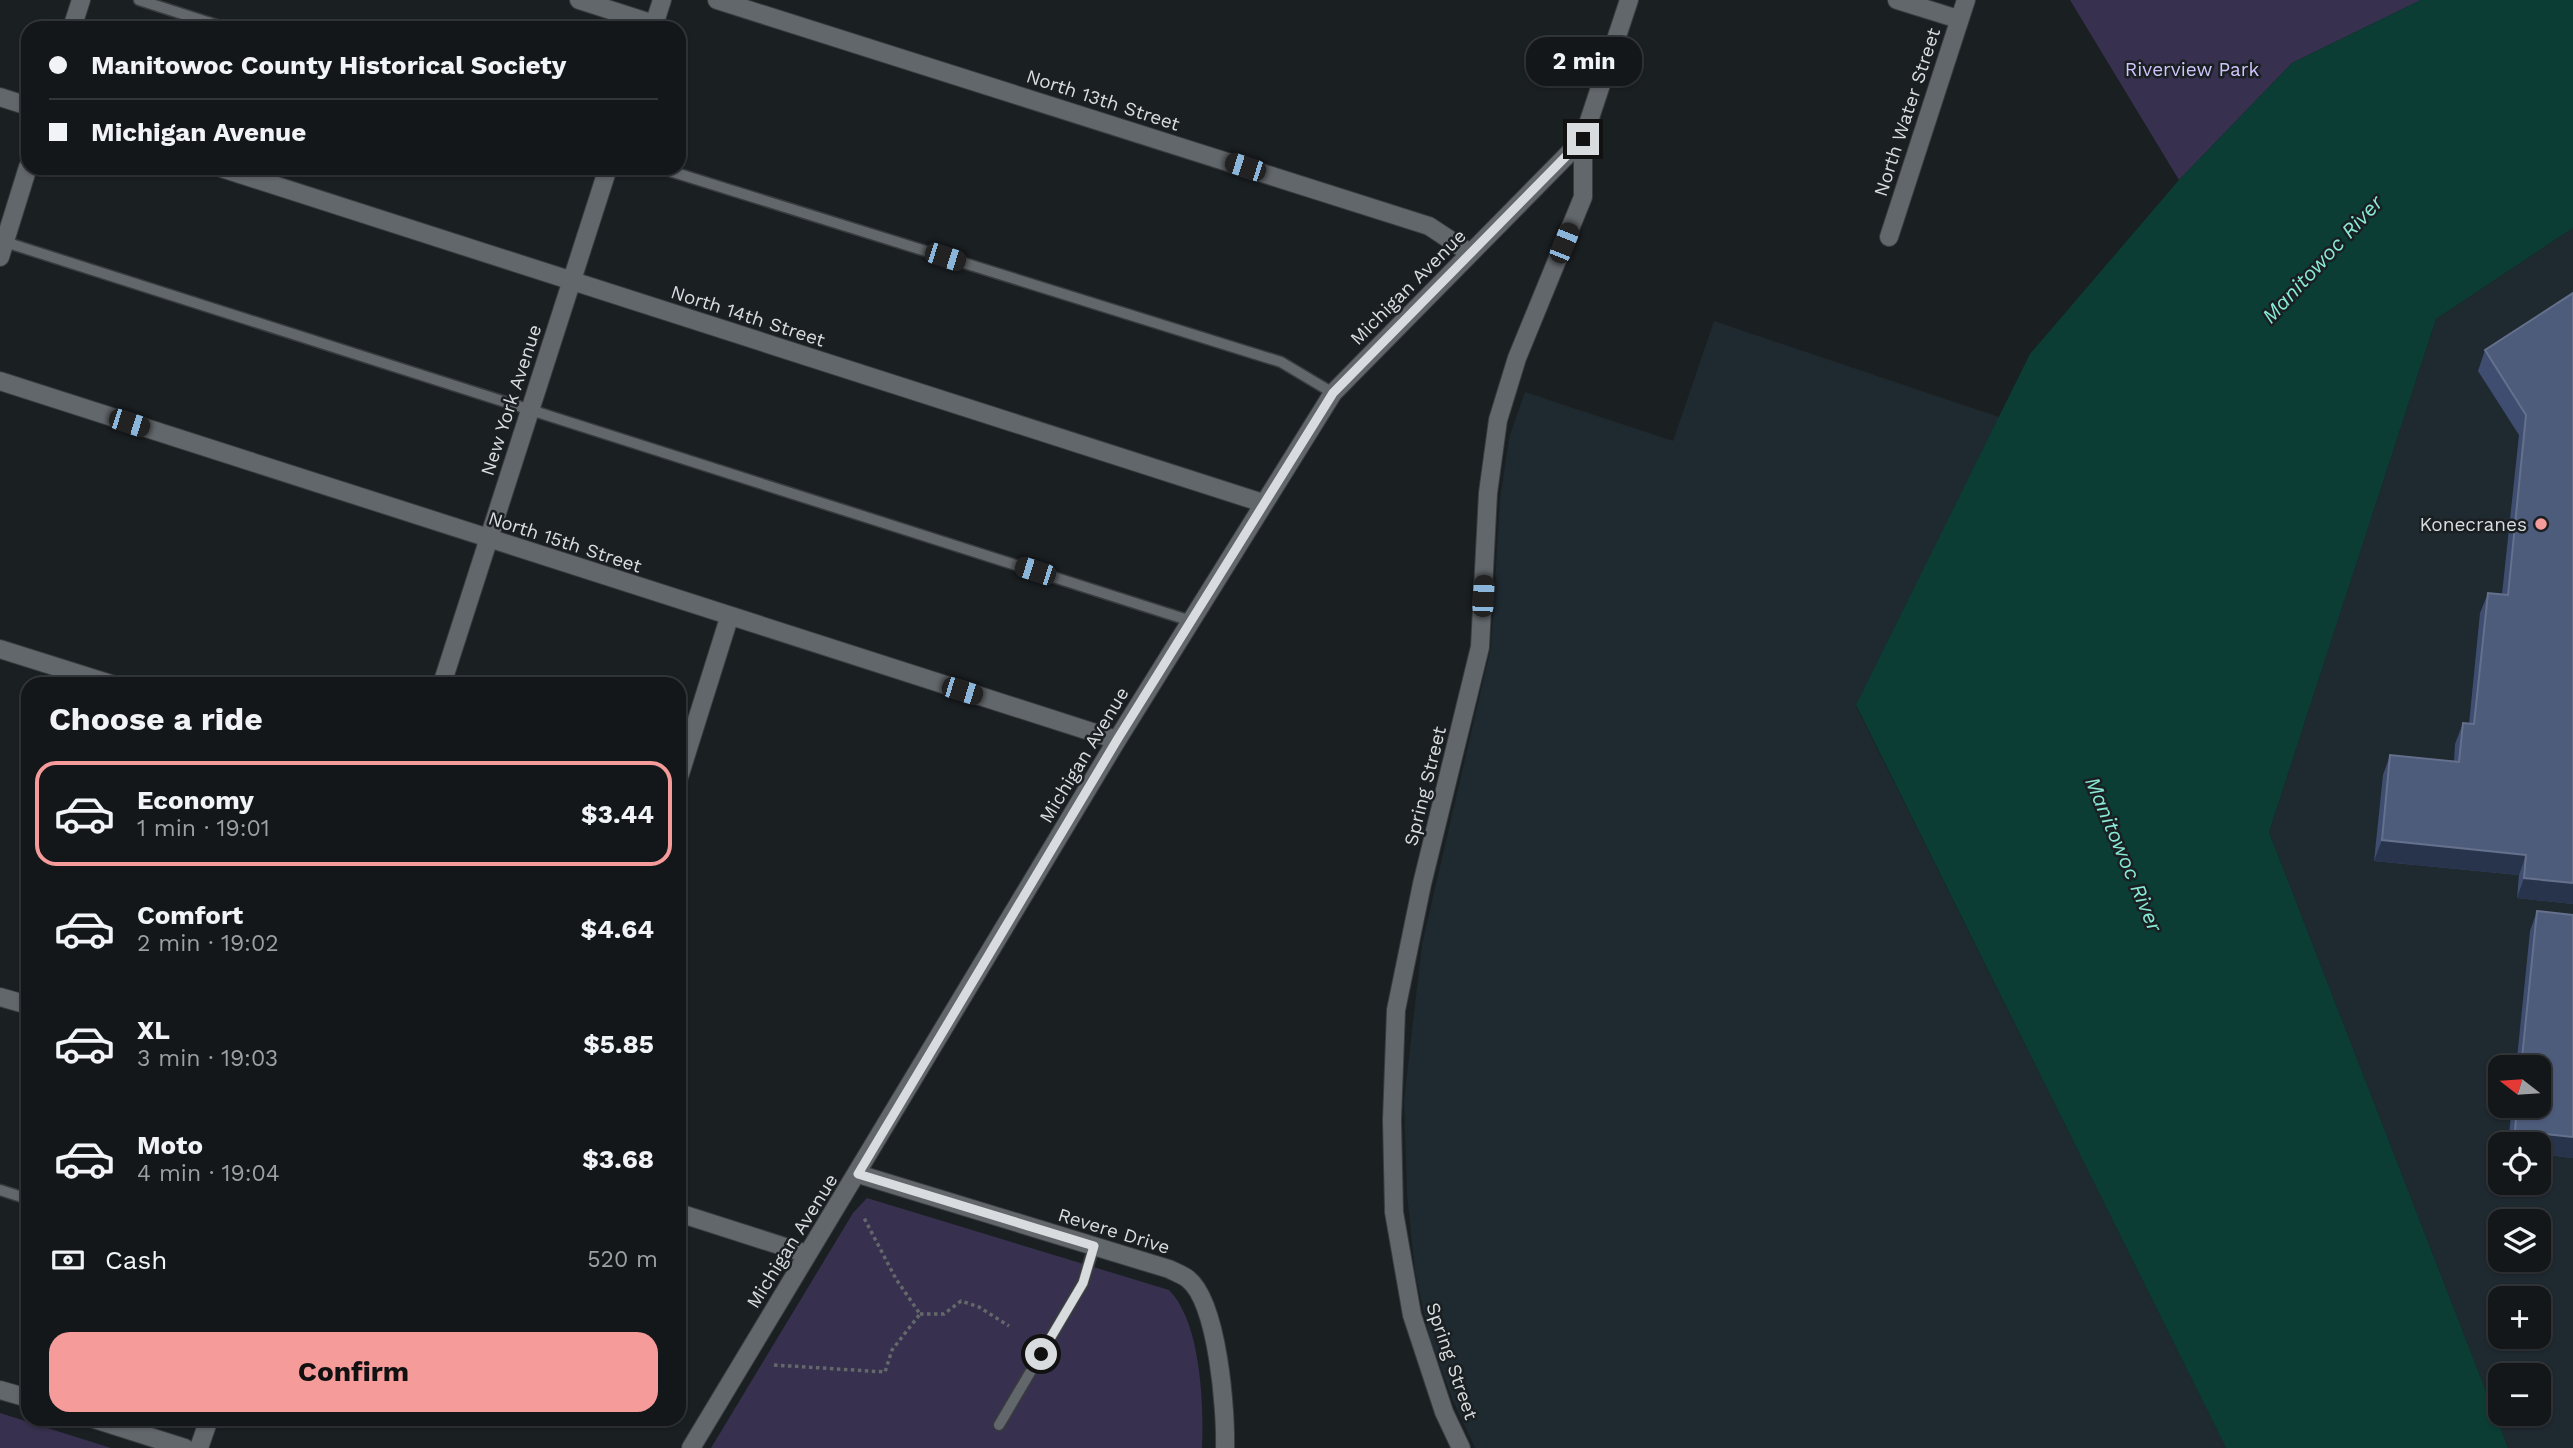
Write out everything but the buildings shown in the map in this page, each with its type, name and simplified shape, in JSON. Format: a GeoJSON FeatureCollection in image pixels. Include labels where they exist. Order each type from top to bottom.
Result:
{"type":"FeatureCollection","features":[{"type":"Feature","properties":{"kind":"street"},"geometry":{"type":"LineString","coordinates":[[74,21],[81,0]]}},
{"type":"Feature","properties":{"kind":"street"},"geometry":{"type":"LineString","coordinates":[[579,0],[639,21]]}},
{"type":"Feature","properties":{"kind":"street"},"geometry":{"type":"LineString","coordinates":[[655,21],[662,0]]}},
{"type":"Feature","properties":{"kind":"street","name":"North 13th Street"},"geometry":{"type":"LineString","coordinates":[[717,0],[1429,226],[1470,254]]}},
{"type":"Feature","properties":{"kind":"street"},"geometry":{"type":"LineString","coordinates":[[1583,139],[1629,0]]}},
{"type":"Feature","properties":{"kind":"street"},"geometry":{"type":"LineString","coordinates":[[1897,0],[1958,19]]}},
{"type":"Feature","properties":{"kind":"street","name":"North Water Street"},"geometry":{"type":"LineString","coordinates":[[1889,237],[1966,0]]}},
{"type":"Feature","properties":{"kind":"street"},"geometry":{"type":"LineString","coordinates":[[0,97],[21,104]]}},
{"type":"Feature","properties":{"kind":"street","name":"Michigan Avenue"},"geometry":{"type":"LineString","coordinates":[[691,1448],[1117,740],[1333,393],[1583,139]]}},
{"type":"Feature","properties":{"kind":"street","name":"Spring Street"},"geometry":{"type":"LineString","coordinates":[[1461,1448],[1444,1412],[1412,1315],[1394,1212],[1392,1120],[1396,1010],[1422,884],[1480,647],[1488,493],[1498,420],[1517,358],[1583,197],[1583,139]]}},
{"type":"Feature","properties":{"kind":"street"},"geometry":{"type":"LineString","coordinates":[[2,249],[25,175]]}},
{"type":"Feature","properties":{"kind":"street","name":"North 14th Street"},"geometry":{"type":"LineString","coordinates":[[242,175],[1263,503]]}},
{"type":"Feature","properties":{"kind":"street","name":"New York Avenue"},"geometry":{"type":"LineString","coordinates":[[444,677],[606,175]]}},
{"type":"Feature","properties":{"kind":"street","name":"North 15th Street"},"geometry":{"type":"LineString","coordinates":[[0,381],[729,618],[1117,740]]}},
{"type":"Feature","properties":{"kind":"street"},"geometry":{"type":"LineString","coordinates":[[686,755],[729,618]]}},
{"type":"Feature","properties":{"kind":"street"},"geometry":{"type":"LineString","coordinates":[[0,649],[89,677]]}},
{"type":"Feature","properties":{"kind":"street"},"geometry":{"type":"LineString","coordinates":[[0,997],[21,1003]]}},
{"type":"Feature","properties":{"kind":"street","name":"Revere Drive"},"geometry":{"type":"LineString","coordinates":[[858,1174],[1168,1269],[1190,1280],[1211,1320],[1224,1395],[1225,1448]]}},
{"type":"Feature","properties":{"kind":"street"},"geometry":{"type":"LineString","coordinates":[[686,1215],[807,1254]]}},
{"type":"Feature","properties":{"kind":"street"},"geometry":{"type":"LineString","coordinates":[[0,1390],[21,1396]]}},
{"type":"Feature","properties":{"kind":"street"},"geometry":{"type":"LineString","coordinates":[[116,1426],[185,1448]]}},
{"type":"Feature","properties":{"kind":"street"},"geometry":{"type":"LineString","coordinates":[[199,1448],[207,1426]]}},
{"type":"Feature","properties":{"kind":"lane"},"geometry":{"type":"LineString","coordinates":[[139,0],[204,21]]}},
{"type":"Feature","properties":{"kind":"lane"},"geometry":{"type":"LineString","coordinates":[[682,175],[1280,362],[1333,393]]}},
{"type":"Feature","properties":{"kind":"lane"},"geometry":{"type":"LineString","coordinates":[[2,249],[530,409],[1191,621]]}},
{"type":"Feature","properties":{"kind":"lane"},"geometry":{"type":"LineString","coordinates":[[0,1190],[21,1197]]}},
{"type":"Feature","properties":{"kind":"lane"},"geometry":{"type":"LineString","coordinates":[[999,1425],[1083,1283],[1094,1246]]}},
{"type":"Feature","properties":{"kind":"path"},"geometry":{"type":"LineString","coordinates":[[863,1216],[896,1279],[920,1314]]}},
{"type":"Feature","properties":{"kind":"path"},"geometry":{"type":"LineString","coordinates":[[920,1314],[944,1314],[961,1301],[979,1307],[1009,1326]]}},
{"type":"Feature","properties":{"kind":"path"},"geometry":{"type":"LineString","coordinates":[[774,1366],[885,1372],[892,1350],[920,1314]]}},
{"type":"Feature","properties":{"kind":"shaded area"},"geometry":{"type":"Polygon","coordinates":[[[2573,228],[2573,1448],[2508,1448],[2499,1426],[2551,1426],[2551,1363],[2488,1363],[2488,1396],[2269,832],[2436,319],[2573,228]]]}},
{"type":"Feature","properties":{"kind":"shaded area"},"geometry":{"type":"Polygon","coordinates":[[[1714,321],[1999,417],[1856,706],[2226,1448],[1475,1448],[1453,1401],[1430,1339],[1415,1272],[1407,1194],[1404,1100],[1422,944],[1491,647],[1500,499],[1509,438],[1525,392],[1673,441],[1714,321]]]}},
{"type":"Feature","properties":{"kind":"green space","name":"Riverview Park"},"geometry":{"type":"Polygon","coordinates":[[[2070,0],[2421,0],[2292,63],[2179,180],[2070,0]]]}},
{"type":"Feature","properties":{"kind":"green space"},"geometry":{"type":"Polygon","coordinates":[[[867,1198],[1169,1290],[1180,1304],[1194,1343],[1201,1388],[1202,1448],[711,1448],[853,1213],[867,1198]]]}},
{"type":"Feature","properties":{"kind":"green space"},"geometry":{"type":"Polygon","coordinates":[[[0,1413],[21,1420],[21,1426],[41,1426],[111,1448],[0,1448],[0,1413]]]}},
{"type":"Feature","properties":{"kind":"water","name":"Manitowoc River"},"geometry":{"type":"Polygon","coordinates":[[[2421,0],[2573,0],[2573,228],[2436,319],[2269,832],[2488,1396],[2488,1426],[2499,1426],[2508,1448],[2226,1448],[1856,705],[2030,354],[2179,180],[2292,63],[2421,0]]]}},
{"type":"Feature","properties":{"kind":"place","name":"Konecranes"},"geometry":{"type":"Point","coordinates":[2541,524]}},
{"type":"Feature","properties":{"kind":"route"},"geometry":{"type":"LineString","coordinates":[[1041,1354],[1083,1283],[1094,1246],[858,1174],[1117,740],[1333,393],[1583,139]]}}]}
